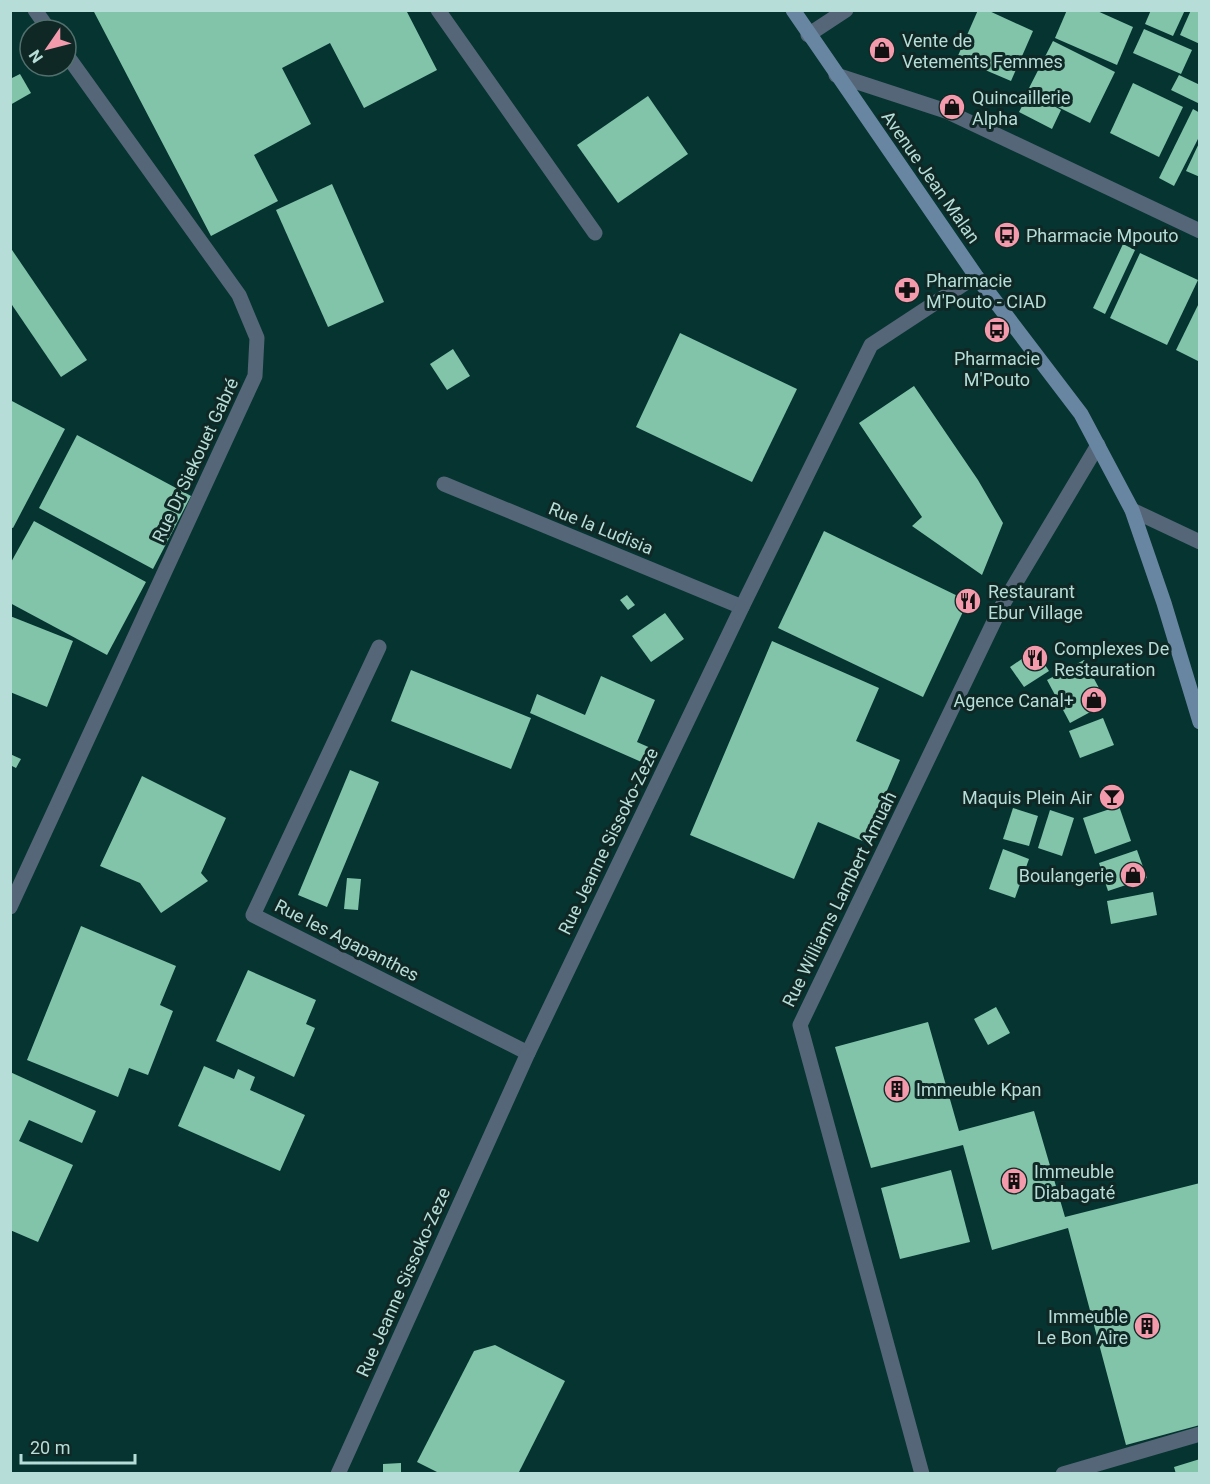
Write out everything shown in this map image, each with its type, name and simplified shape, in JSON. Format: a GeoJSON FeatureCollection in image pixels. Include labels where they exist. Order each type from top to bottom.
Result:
{"type":"FeatureCollection","features":[{"type":"Feature","properties":{"kind":"main road","name":"Avenue Jean Malan"},"geometry":{"type":"LineString","coordinates":[[793,10],[808,35],[976,276],[1082,414],[1132,510],[1164,603],[1200,722]]}},
{"type":"Feature","properties":{"kind":"street"},"geometry":{"type":"LineString","coordinates":[[438,10],[595,233]]}},
{"type":"Feature","properties":{"kind":"street"},"geometry":{"type":"LineString","coordinates":[[808,35],[846,10]]}},
{"type":"Feature","properties":{"kind":"street","name":"Rue Dr Siekouet Gabré"},"geometry":{"type":"LineString","coordinates":[[10,908],[255,376],[257,338],[239,295],[78,71]]}},
{"type":"Feature","properties":{"kind":"street"},"geometry":{"type":"LineString","coordinates":[[836,75],[946,111],[1200,231]]}},
{"type":"Feature","properties":{"kind":"street","name":"Rue Jeanne Sissoko-Zeze"},"geometry":{"type":"LineString","coordinates":[[338,1473],[528,1053],[742,607],[871,345],[976,276]]}},
{"type":"Feature","properties":{"kind":"street","name":"Rue Williams Lambert Amuah"},"geometry":{"type":"LineString","coordinates":[[922,1473],[800,1025],[1000,609],[1098,445]]}},
{"type":"Feature","properties":{"kind":"street","name":"Rue la Ludisia"},"geometry":{"type":"LineString","coordinates":[[444,484],[742,607]]}},
{"type":"Feature","properties":{"kind":"street"},"geometry":{"type":"LineString","coordinates":[[1132,510],[1200,542]]}},
{"type":"Feature","properties":{"kind":"street","name":"Rue les Agapanthes"},"geometry":{"type":"LineString","coordinates":[[380,647],[253,915],[528,1053]]}},
{"type":"Feature","properties":{"kind":"street"},"geometry":{"type":"LineString","coordinates":[[1064,1473],[1200,1434]]}},
{"type":"Feature","properties":{"kind":"building"},"geometry":{"type":"Polygon","coordinates":[[[93,10],[406,10],[437,70],[364,108],[330,43],[282,68],[311,124],[254,155],[278,201],[211,236],[93,10]]]}},
{"type":"Feature","properties":{"kind":"building"},"geometry":{"type":"Polygon","coordinates":[[[978,10],[987,10],[1033,31],[1011,81],[957,58],[978,10]]]}},
{"type":"Feature","properties":{"kind":"building"},"geometry":{"type":"Polygon","coordinates":[[[1067,10],[1095,10],[1133,27],[1117,65],[1055,38],[1067,10]]]}},
{"type":"Feature","properties":{"kind":"building"},"geometry":{"type":"Polygon","coordinates":[[[1151,10],[1185,10],[1173,36],[1145,24],[1151,10]]]}},
{"type":"Feature","properties":{"kind":"building"},"geometry":{"type":"Polygon","coordinates":[[[1191,10],[1200,10],[1200,44],[1180,35],[1191,10]]]}},
{"type":"Feature","properties":{"kind":"building"},"geometry":{"type":"Polygon","coordinates":[[[1144,29],[1192,50],[1181,74],[1133,53],[1144,29]]]}},
{"type":"Feature","properties":{"kind":"building"},"geometry":{"type":"Polygon","coordinates":[[[1053,41],[1115,72],[1090,123],[1036,96],[1061,110],[1052,129],[1019,112],[1053,41]]]}},
{"type":"Feature","properties":{"kind":"building"},"geometry":{"type":"Polygon","coordinates":[[[18,75],[31,93],[10,105],[10,79],[18,75]]]}},
{"type":"Feature","properties":{"kind":"building"},"geometry":{"type":"Polygon","coordinates":[[[1179,75],[1200,85],[1200,104],[1171,90],[1179,75]]]}},
{"type":"Feature","properties":{"kind":"building"},"geometry":{"type":"Polygon","coordinates":[[[1133,83],[1183,107],[1159,157],[1110,133],[1133,83]]]}},
{"type":"Feature","properties":{"kind":"building"},"geometry":{"type":"Polygon","coordinates":[[[648,96],[688,154],[618,203],[577,145],[648,96]]]}},
{"type":"Feature","properties":{"kind":"building"},"geometry":{"type":"Polygon","coordinates":[[[1193,109],[1200,113],[1200,135],[1174,186],[1159,178],[1193,109]]]}},
{"type":"Feature","properties":{"kind":"building"},"geometry":{"type":"Polygon","coordinates":[[[1200,141],[1200,177],[1186,171],[1200,141]]]}},
{"type":"Feature","properties":{"kind":"building"},"geometry":{"type":"Polygon","coordinates":[[[332,184],[384,302],[328,327],[276,210],[332,184]]]}},
{"type":"Feature","properties":{"kind":"building"},"geometry":{"type":"Polygon","coordinates":[[[1123,244],[1135,250],[1105,314],[1093,308],[1123,244]]]}},
{"type":"Feature","properties":{"kind":"building"},"geometry":{"type":"Polygon","coordinates":[[[10,247],[87,360],[61,377],[10,302],[10,247]]]}},
{"type":"Feature","properties":{"kind":"building"},"geometry":{"type":"Polygon","coordinates":[[[1140,253],[1198,280],[1167,345],[1110,318],[1140,253]]]}},
{"type":"Feature","properties":{"kind":"building"},"geometry":{"type":"Polygon","coordinates":[[[1200,301],[1200,362],[1176,350],[1200,301]]]}},
{"type":"Feature","properties":{"kind":"building"},"geometry":{"type":"Polygon","coordinates":[[[680,333],[797,389],[752,482],[636,427],[680,333]]]}},
{"type":"Feature","properties":{"kind":"building"},"geometry":{"type":"Polygon","coordinates":[[[453,349],[470,376],[447,390],[430,364],[453,349]]]}},
{"type":"Feature","properties":{"kind":"building"},"geometry":{"type":"Polygon","coordinates":[[[914,386],[978,480],[1003,523],[982,575],[912,526],[922,517],[859,423],[914,386]]]}},
{"type":"Feature","properties":{"kind":"building"},"geometry":{"type":"Polygon","coordinates":[[[10,400],[65,429],[13,528],[10,527],[10,400]]]}},
{"type":"Feature","properties":{"kind":"building"},"geometry":{"type":"Polygon","coordinates":[[[77,435],[191,496],[153,569],[39,508],[77,435]]]}},
{"type":"Feature","properties":{"kind":"building"},"geometry":{"type":"Polygon","coordinates":[[[34,521],[146,582],[107,655],[10,603],[10,564],[34,521]]]}},
{"type":"Feature","properties":{"kind":"building"},"geometry":{"type":"Polygon","coordinates":[[[824,531],[968,601],[923,697],[778,628],[824,531]]]}},
{"type":"Feature","properties":{"kind":"building"},"geometry":{"type":"Polygon","coordinates":[[[627,595],[635,605],[628,610],[620,600],[627,595]]]}},
{"type":"Feature","properties":{"kind":"building"},"geometry":{"type":"Polygon","coordinates":[[[665,613],[684,639],[651,662],[632,636],[665,613]]]}},
{"type":"Feature","properties":{"kind":"building"},"geometry":{"type":"Polygon","coordinates":[[[10,616],[73,641],[47,707],[10,692],[10,616]]]}},
{"type":"Feature","properties":{"kind":"building"},"geometry":{"type":"Polygon","coordinates":[[[772,641],[879,688],[856,741],[900,760],[865,842],[818,822],[794,879],[690,835],[772,641]]]}},
{"type":"Feature","properties":{"kind":"building"},"geometry":{"type":"Polygon","coordinates":[[[1035,650],[1049,671],[1024,687],[1010,667],[1035,650]]]}},
{"type":"Feature","properties":{"kind":"building"},"geometry":{"type":"Polygon","coordinates":[[[1084,660],[1107,703],[1070,723],[1047,680],[1084,660]]]}},
{"type":"Feature","properties":{"kind":"building"},"geometry":{"type":"Polygon","coordinates":[[[411,670],[531,718],[511,769],[391,721],[411,670]]]}},
{"type":"Feature","properties":{"kind":"building"},"geometry":{"type":"Polygon","coordinates":[[[601,676],[655,700],[637,742],[653,749],[646,764],[530,713],[537,694],[585,715],[601,676]]]}},
{"type":"Feature","properties":{"kind":"building"},"geometry":{"type":"Polygon","coordinates":[[[1103,718],[1114,745],[1080,758],[1069,731],[1103,718]]]}},
{"type":"Feature","properties":{"kind":"building"},"geometry":{"type":"Polygon","coordinates":[[[10,754],[21,759],[16,768],[10,765],[10,754]]]}},
{"type":"Feature","properties":{"kind":"building"},"geometry":{"type":"Polygon","coordinates":[[[350,770],[379,782],[327,907],[298,895],[350,770]]]}},
{"type":"Feature","properties":{"kind":"building"},"geometry":{"type":"Polygon","coordinates":[[[142,776],[226,818],[201,873],[208,881],[161,913],[140,883],[100,866],[142,776]]]}},
{"type":"Feature","properties":{"kind":"building"},"geometry":{"type":"Polygon","coordinates":[[[1119,806],[1131,841],[1095,854],[1083,818],[1119,806]]]}},
{"type":"Feature","properties":{"kind":"building"},"geometry":{"type":"Polygon","coordinates":[[[1013,808],[1038,816],[1029,846],[1003,839],[1013,808]]]}},
{"type":"Feature","properties":{"kind":"building"},"geometry":{"type":"Polygon","coordinates":[[[1050,810],[1074,818],[1062,856],[1038,848],[1050,810]]]}},
{"type":"Feature","properties":{"kind":"building"},"geometry":{"type":"Polygon","coordinates":[[[1003,849],[1029,859],[1015,898],[989,889],[1003,849]]]}},
{"type":"Feature","properties":{"kind":"building"},"geometry":{"type":"Polygon","coordinates":[[[1137,850],[1147,878],[1108,891],[1099,863],[1137,850]]]}},
{"type":"Feature","properties":{"kind":"building"},"geometry":{"type":"Polygon","coordinates":[[[347,878],[361,879],[358,910],[344,909],[347,878]]]}},
{"type":"Feature","properties":{"kind":"building"},"geometry":{"type":"Polygon","coordinates":[[[1153,892],[1157,915],[1111,924],[1107,901],[1153,892]]]}},
{"type":"Feature","properties":{"kind":"building"},"geometry":{"type":"Polygon","coordinates":[[[81,926],[176,966],[160,1005],[173,1011],[148,1075],[129,1068],[118,1097],[27,1060],[81,926]]]}},
{"type":"Feature","properties":{"kind":"building"},"geometry":{"type":"Polygon","coordinates":[[[248,970],[316,1000],[306,1024],[315,1028],[294,1077],[216,1041],[248,970]]]}},
{"type":"Feature","properties":{"kind":"building"},"geometry":{"type":"Polygon","coordinates":[[[996,1007],[1010,1033],[988,1045],[974,1019],[996,1007]]]}},
{"type":"Feature","properties":{"kind":"building"},"geometry":{"type":"Polygon","coordinates":[[[928,1022],[959,1131],[1034,1111],[1065,1217],[1200,1183],[1200,1425],[1126,1445],[1068,1228],[992,1250],[963,1145],[871,1168],[835,1047],[928,1022]]]}},
{"type":"Feature","properties":{"kind":"building"},"geometry":{"type":"Polygon","coordinates":[[[204,1066],[234,1079],[238,1069],[255,1077],[250,1090],[305,1115],[280,1171],[178,1126],[204,1066]]]}},
{"type":"Feature","properties":{"kind":"building"},"geometry":{"type":"Polygon","coordinates":[[[10,1072],[96,1111],[82,1143],[29,1120],[19,1141],[73,1165],[38,1242],[10,1230],[10,1072]]]}},
{"type":"Feature","properties":{"kind":"building"},"geometry":{"type":"Polygon","coordinates":[[[951,1170],[970,1242],[900,1259],[881,1188],[951,1170]]]}},
{"type":"Feature","properties":{"kind":"building"},"geometry":{"type":"Polygon","coordinates":[[[495,1345],[565,1381],[518,1474],[441,1474],[417,1462],[474,1351],[495,1345]]]}},
{"type":"Feature","properties":{"kind":"building"},"geometry":{"type":"Polygon","coordinates":[[[1200,1459],[1200,1474],[1176,1474],[1174,1467],[1200,1459]]]}},
{"type":"Feature","properties":{"kind":"building"},"geometry":{"type":"Polygon","coordinates":[[[401,1463],[401,1474],[383,1474],[383,1464],[401,1463]]]}},
{"type":"Feature","properties":{"kind":"place","name":"Vente de Vetements Femmes"},"geometry":{"type":"Point","coordinates":[882,50]}},
{"type":"Feature","properties":{"kind":"place","name":"Quincaillerie Alpha"},"geometry":{"type":"Point","coordinates":[952,107]}},
{"type":"Feature","properties":{"kind":"place","name":"Pharmacie Mpouto"},"geometry":{"type":"Point","coordinates":[1007,235]}},
{"type":"Feature","properties":{"kind":"place","name":"Pharmacie M'Pouto - CIAD"},"geometry":{"type":"Point","coordinates":[907,290]}},
{"type":"Feature","properties":{"kind":"place","name":"Pharmacie M'Pouto"},"geometry":{"type":"Point","coordinates":[997,330]}},
{"type":"Feature","properties":{"kind":"place","name":"Restaurant Ebur Village"},"geometry":{"type":"Point","coordinates":[968,601]}},
{"type":"Feature","properties":{"kind":"place","name":"Complexes De Restauration"},"geometry":{"type":"Point","coordinates":[1035,658]}},
{"type":"Feature","properties":{"kind":"place","name":"Agence Canal+"},"geometry":{"type":"Point","coordinates":[1094,700]}},
{"type":"Feature","properties":{"kind":"place","name":"Maquis Plein Air"},"geometry":{"type":"Point","coordinates":[1112,797]}},
{"type":"Feature","properties":{"kind":"place","name":"Boulangerie"},"geometry":{"type":"Point","coordinates":[1133,875]}},
{"type":"Feature","properties":{"kind":"place","name":"Immeuble Kpan"},"geometry":{"type":"Point","coordinates":[897,1089]}},
{"type":"Feature","properties":{"kind":"place","name":"Immeuble Diabagaté"},"geometry":{"type":"Point","coordinates":[1014,1181]}},
{"type":"Feature","properties":{"kind":"place","name":"Immeuble Le Bon Aire"},"geometry":{"type":"Point","coordinates":[1147,1326]}}]}
